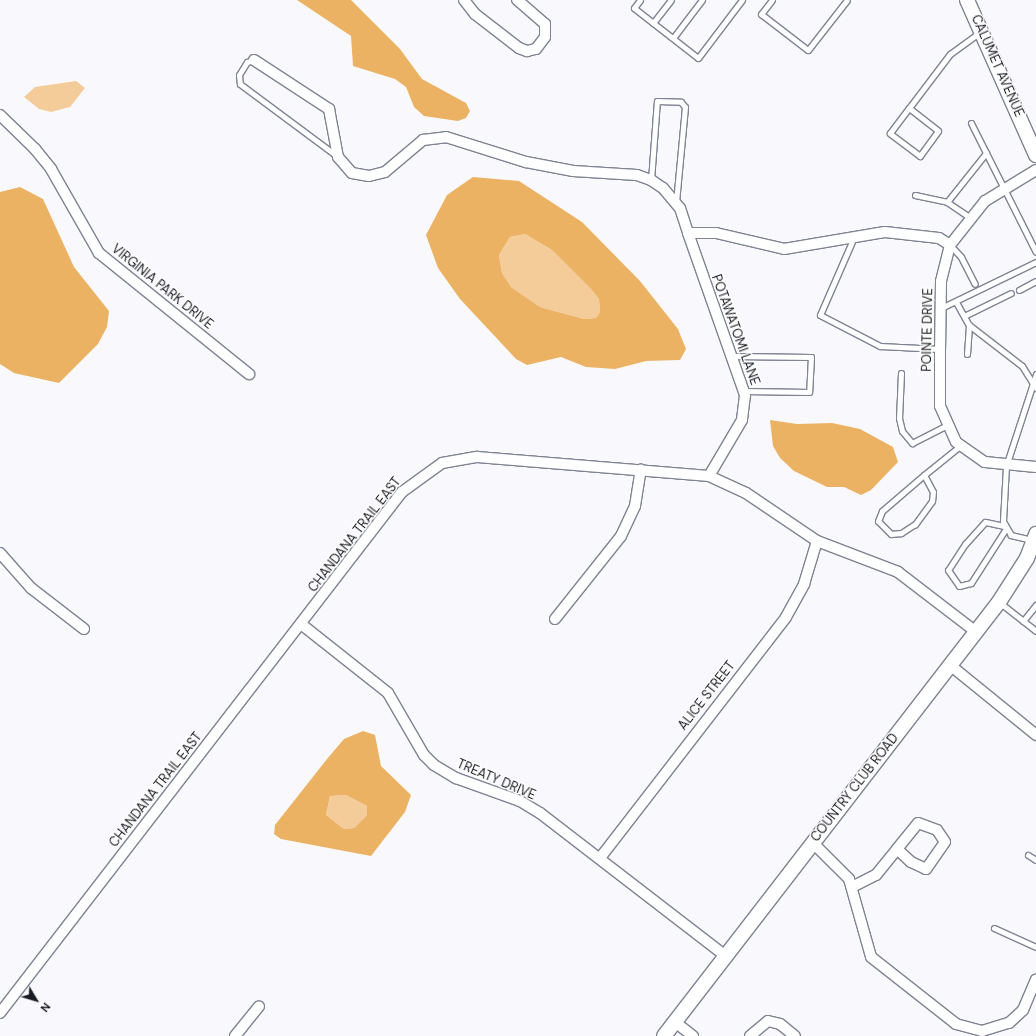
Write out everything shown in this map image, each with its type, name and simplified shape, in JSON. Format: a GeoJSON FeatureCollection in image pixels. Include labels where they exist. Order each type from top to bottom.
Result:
{"type":"FeatureCollection","features":[{"type":"Feature","properties":{"kind":"street"},"geometry":{"type":"LineString","coordinates":[[466,0],[475,14],[519,48],[527,51],[536,49],[545,37],[544,24],[517,0]]}},
{"type":"Feature","properties":{"kind":"street","name":"CALUMET AVENUE"},"geometry":{"type":"LineString","coordinates":[[967,0],[1033,139],[1036,155]]}},
{"type":"Feature","properties":{"kind":"street"},"geometry":{"type":"LineString","coordinates":[[254,60],[329,109],[338,157],[352,173],[369,176],[400,161],[423,140],[446,137],[526,162],[573,172],[637,175],[651,180],[676,202]]}},
{"type":"Feature","properties":{"kind":"street","name":"VIRGINIA PARK DRIVE"},"geometry":{"type":"LineString","coordinates":[[0,115],[36,149],[51,169],[99,253],[249,374]]}},
{"type":"Feature","properties":{"kind":"street","name":"POINTE DRIVE"},"geometry":{"type":"LineString","coordinates":[[1036,170],[1004,188],[969,217],[950,245],[942,281],[940,349],[940,406],[946,426],[960,446],[985,462],[1006,466],[1036,467]]}},
{"type":"Feature","properties":{"kind":"street","name":"POTAWATOMI LANE"},"geometry":{"type":"LineString","coordinates":[[676,202],[744,391],[742,420],[710,476]]}},
{"type":"Feature","properties":{"kind":"street"},"geometry":{"type":"LineString","coordinates":[[688,233],[716,233],[784,249],[886,232],[939,238],[950,245]]}},
{"type":"Feature","properties":{"kind":"street","name":"CHANDANA TRAIL EAST"},"geometry":{"type":"LineString","coordinates":[[0,1013],[402,492],[442,463],[477,457],[641,469],[710,476],[746,493],[817,541],[898,572],[975,632]]}},
{"type":"Feature","properties":{"kind":"street"},"geometry":{"type":"LineString","coordinates":[[556,619],[621,536],[635,506],[641,469]]}},
{"type":"Feature","properties":{"kind":"street","name":"COUNTRY CLUB ROAD"},"geometry":{"type":"LineString","coordinates":[[664,1036],[723,954],[812,843],[999,602],[1035,537]]}},
{"type":"Feature","properties":{"kind":"street","name":"ALICE STREET"},"geometry":{"type":"LineString","coordinates":[[600,858],[786,617],[804,584],[817,541]]}},
{"type":"Feature","properties":{"kind":"street"},"geometry":{"type":"LineString","coordinates":[[0,552],[31,588],[84,629]]}},
{"type":"Feature","properties":{"kind":"street","name":"TREATY DRIVE"},"geometry":{"type":"LineString","coordinates":[[301,624],[388,693],[424,755],[434,765],[456,778],[520,801],[600,858],[723,954]]}},
{"type":"Feature","properties":{"kind":"street"},"geometry":{"type":"LineString","coordinates":[[950,665],[1036,735]]}},
{"type":"Feature","properties":{"kind":"street"},"geometry":{"type":"LineString","coordinates":[[852,887],[876,875],[897,849],[918,823],[937,830],[945,842],[926,869],[917,866],[897,849]]}},
{"type":"Feature","properties":{"kind":"street"},"geometry":{"type":"LineString","coordinates":[[812,843],[843,871],[852,887],[865,942],[874,960],[956,1024],[973,1030],[991,1030],[1016,1018],[1036,980]]}},
{"type":"Feature","properties":{"kind":"street"},"geometry":{"type":"LineString","coordinates":[[235,1036],[259,1006]]}},
{"type":"Feature","properties":{"kind":"street"},"geometry":{"type":"LineString","coordinates":[[750,1036],[768,1021],[780,1024],[796,1036]]}},
{"type":"Feature","properties":{"kind":"street"},"geometry":{"type":"LineString","coordinates":[[675,1022],[693,1036]]}},
{"type":"Feature","properties":{"kind":"lane"},"geometry":{"type":"LineString","coordinates":[[640,0],[634,8],[698,58],[742,0]]}},
{"type":"Feature","properties":{"kind":"lane"},"geometry":{"type":"LineString","coordinates":[[653,23],[671,0]]}},
{"type":"Feature","properties":{"kind":"lane"},"geometry":{"type":"LineString","coordinates":[[673,38],[702,0]]}},
{"type":"Feature","properties":{"kind":"lane"},"geometry":{"type":"LineString","coordinates":[[772,0],[761,14],[808,50],[847,0]]}},
{"type":"Feature","properties":{"kind":"lane"},"geometry":{"type":"LineString","coordinates":[[909,108],[938,131],[920,156],[890,133],[950,54],[981,31]]}},
{"type":"Feature","properties":{"kind":"lane"},"geometry":{"type":"LineString","coordinates":[[254,60],[247,62],[239,75],[240,84],[338,157]]}},
{"type":"Feature","properties":{"kind":"lane"},"geometry":{"type":"LineString","coordinates":[[651,180],[657,101],[681,102],[685,107],[676,202]]}},
{"type":"Feature","properties":{"kind":"lane"},"geometry":{"type":"LineString","coordinates":[[971,122],[1036,252]]}},
{"type":"Feature","properties":{"kind":"lane"},"geometry":{"type":"LineString","coordinates":[[947,202],[986,153]]}},
{"type":"Feature","properties":{"kind":"lane"},"geometry":{"type":"LineString","coordinates":[[915,194],[947,202],[969,217]]}},
{"type":"Feature","properties":{"kind":"lane"},"geometry":{"type":"LineString","coordinates":[[855,236],[820,315],[880,346],[940,349]]}},
{"type":"Feature","properties":{"kind":"lane"},"geometry":{"type":"LineString","coordinates":[[950,245],[961,256],[975,284]]}},
{"type":"Feature","properties":{"kind":"lane"},"geometry":{"type":"LineString","coordinates":[[941,308],[1036,262]]}},
{"type":"Feature","properties":{"kind":"lane"},"geometry":{"type":"LineString","coordinates":[[1019,290],[1036,281]]}},
{"type":"Feature","properties":{"kind":"lane"},"geometry":{"type":"LineString","coordinates":[[964,316],[1011,293]]}},
{"type":"Feature","properties":{"kind":"lane"},"geometry":{"type":"LineString","coordinates":[[956,302],[969,325],[1022,366],[1030,383],[1036,388]]}},
{"type":"Feature","properties":{"kind":"lane"},"geometry":{"type":"LineString","coordinates":[[967,354],[969,325]]}},
{"type":"Feature","properties":{"kind":"lane"},"geometry":{"type":"LineString","coordinates":[[732,356],[811,357],[809,392],[744,391]]}},
{"type":"Feature","properties":{"kind":"lane"},"geometry":{"type":"LineString","coordinates":[[901,373],[900,418],[902,431],[912,443],[946,426]]}},
{"type":"Feature","properties":{"kind":"lane"},"geometry":{"type":"LineString","coordinates":[[1035,537],[1004,528],[985,522],[965,544],[948,570],[959,586],[971,583],[1004,528],[1006,466],[1030,383],[1036,374]]}},
{"type":"Feature","properties":{"kind":"lane"},"geometry":{"type":"LineString","coordinates":[[924,476],[933,492],[932,501],[915,524],[902,533],[891,534],[882,527],[877,517],[924,476],[960,446]]}},
{"type":"Feature","properties":{"kind":"lane"},"geometry":{"type":"LineString","coordinates":[[999,602],[1036,631]]}},
{"type":"Feature","properties":{"kind":"lane"},"geometry":{"type":"LineString","coordinates":[[1023,621],[1036,605]]}},
{"type":"Feature","properties":{"kind":"lane"},"geometry":{"type":"LineString","coordinates":[[1028,855],[1036,860]]}},
{"type":"Feature","properties":{"kind":"lane"},"geometry":{"type":"LineString","coordinates":[[994,928],[1036,947]]}},
{"type":"Feature","properties":{"kind":"shaded area"},"geometry":{"type":"Polygon","coordinates":[[[297,0],[351,0],[400,49],[422,79],[466,103],[470,111],[466,118],[458,121],[424,116],[414,107],[406,87],[395,79],[353,66],[351,36],[297,0]]]}},
{"type":"Feature","properties":{"kind":"shaded area"},"geometry":{"type":"Polygon","coordinates":[[[76,81],[85,88],[70,107],[51,112],[39,109],[24,97],[35,87],[76,81]]]}},
{"type":"Feature","properties":{"kind":"shaded area"},"geometry":{"type":"Polygon","coordinates":[[[473,177],[519,181],[582,222],[640,281],[678,329],[686,349],[680,360],[646,361],[615,369],[586,367],[561,357],[527,365],[516,359],[460,299],[438,268],[426,235],[447,195],[473,177]],[[525,234],[510,237],[499,255],[502,273],[511,287],[540,307],[584,319],[596,318],[600,312],[599,299],[552,250],[525,234]]]}},
{"type":"Feature","properties":{"kind":"shaded area"},"geometry":{"type":"Polygon","coordinates":[[[20,187],[43,199],[74,267],[109,311],[107,327],[98,344],[59,383],[14,373],[0,364],[0,192],[20,187]]]}},
{"type":"Feature","properties":{"kind":"shaded area"},"geometry":{"type":"Polygon","coordinates":[[[525,234],[552,250],[590,288],[599,299],[600,312],[596,318],[584,319],[540,307],[511,287],[502,273],[499,255],[510,237],[525,234]]]}},
{"type":"Feature","properties":{"kind":"shaded area"},"geometry":{"type":"Polygon","coordinates":[[[770,420],[797,424],[832,423],[860,429],[893,447],[898,462],[871,490],[861,495],[844,487],[827,487],[794,471],[780,458],[773,446],[770,420]]]}},
{"type":"Feature","properties":{"kind":"shaded area"},"geometry":{"type":"Polygon","coordinates":[[[363,731],[375,735],[381,766],[411,795],[405,812],[371,856],[281,839],[274,834],[275,825],[344,739],[363,731]],[[346,795],[330,796],[326,815],[344,829],[354,828],[367,815],[367,806],[346,795]]]}},
{"type":"Feature","properties":{"kind":"shaded area"},"geometry":{"type":"Polygon","coordinates":[[[346,795],[367,806],[367,815],[354,828],[344,829],[326,815],[330,796],[346,795]]]}}]}
